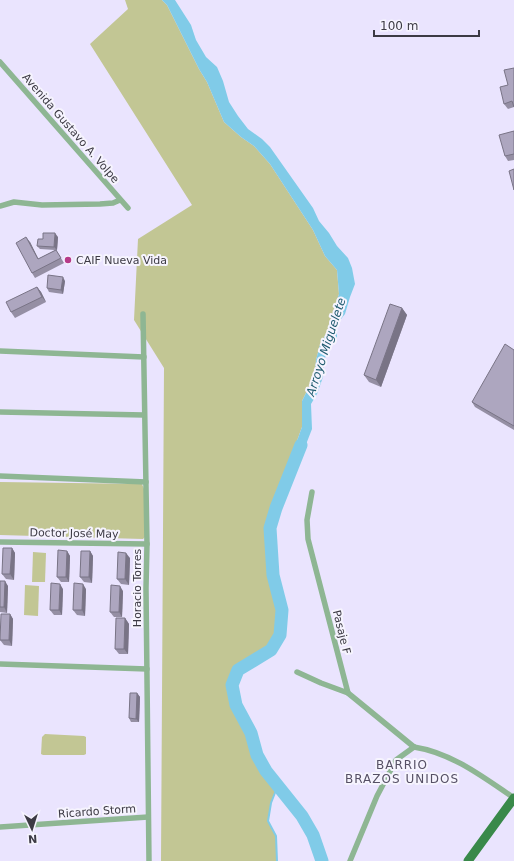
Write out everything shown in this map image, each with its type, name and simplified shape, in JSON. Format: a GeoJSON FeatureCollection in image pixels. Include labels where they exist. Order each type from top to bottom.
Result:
{"type":"FeatureCollection","features":[{"type":"Feature","properties":{"kind":"main road"},"geometry":{"type":"LineString","coordinates":[[468,861],[514,798]]}},
{"type":"Feature","properties":{"kind":"street","name":"Avenida Gustavo A. Volpe"},"geometry":{"type":"LineString","coordinates":[[0,62],[128,208]]}},
{"type":"Feature","properties":{"kind":"street"},"geometry":{"type":"LineString","coordinates":[[0,206],[14,202],[42,205],[100,204],[112,203],[120,200]]}},
{"type":"Feature","properties":{"kind":"street","name":"Horacio Torres"},"geometry":{"type":"LineString","coordinates":[[143,314],[147,544],[146,595],[149,861]]}},
{"type":"Feature","properties":{"kind":"street"},"geometry":{"type":"LineString","coordinates":[[0,351],[144,357]]}},
{"type":"Feature","properties":{"kind":"street"},"geometry":{"type":"LineString","coordinates":[[0,412],[144,415]]}},
{"type":"Feature","properties":{"kind":"street"},"geometry":{"type":"LineString","coordinates":[[0,476],[146,482]]}},
{"type":"Feature","properties":{"kind":"street","name":"Pasaje F"},"geometry":{"type":"LineString","coordinates":[[312,492],[307,520],[308,539],[348,693]]}},
{"type":"Feature","properties":{"kind":"street","name":"Doctor José May"},"geometry":{"type":"LineString","coordinates":[[0,542],[147,544]]}},
{"type":"Feature","properties":{"kind":"street"},"geometry":{"type":"LineString","coordinates":[[0,664],[147,668]]}},
{"type":"Feature","properties":{"kind":"street"},"geometry":{"type":"LineString","coordinates":[[297,672],[320,683],[348,693],[414,746],[428,749],[465,765],[514,798]]}},
{"type":"Feature","properties":{"kind":"street"},"geometry":{"type":"LineString","coordinates":[[350,861],[377,796],[396,760],[414,746]]}},
{"type":"Feature","properties":{"kind":"street","name":"Ricardo Storm"},"geometry":{"type":"LineString","coordinates":[[0,827],[148,817]]}},
{"type":"Feature","properties":{"kind":"green space"},"geometry":{"type":"Polygon","coordinates":[[[125,0],[162,0],[167,5],[207,82],[224,122],[254,146],[270,164],[313,230],[325,256],[337,270],[339,294],[327,332],[320,345],[316,360],[315,375],[302,401],[302,427],[294,449],[294,460],[270,528],[273,575],[282,610],[280,635],[271,650],[238,670],[232,685],[236,705],[251,733],[257,755],[266,771],[278,785],[271,803],[268,821],[276,836],[277,861],[161,861],[164,368],[134,320],[138,239],[192,205],[90,44],[128,9],[125,0]]]}},
{"type":"Feature","properties":{"kind":"green space"},"geometry":{"type":"Polygon","coordinates":[[[0,482],[142,484],[144,489],[145,537],[143,539],[0,535],[0,482]]]}},
{"type":"Feature","properties":{"kind":"green space"},"geometry":{"type":"Polygon","coordinates":[[[33,552],[46,553],[45,582],[32,582],[33,552]]]}},
{"type":"Feature","properties":{"kind":"green space"},"geometry":{"type":"Polygon","coordinates":[[[25,585],[39,586],[38,616],[24,615],[25,585]]]}},
{"type":"Feature","properties":{"kind":"green space"},"geometry":{"type":"Polygon","coordinates":[[[45,734],[84,736],[86,737],[86,754],[43,755],[41,754],[42,737],[45,734]]]}},
{"type":"Feature","properties":{"kind":"water"},"geometry":{"type":"Polygon","coordinates":[[[162,0],[175,0],[191,25],[196,40],[206,57],[217,67],[229,102],[238,116],[248,129],[270,147],[313,208],[319,221],[337,246],[348,258],[352,268],[355,284],[345,314],[337,324],[337,337],[328,348],[324,362],[323,377],[317,394],[311,404],[312,429],[305,447],[294,460],[294,449],[302,427],[302,401],[315,375],[316,360],[320,345],[327,332],[339,294],[337,270],[325,256],[313,230],[270,164],[254,146],[224,122],[207,82],[167,5],[162,0]]]}},
{"type":"Feature","properties":{"kind":"building"},"geometry":{"type":"Polygon","coordinates":[[[514,68],[514,107],[512,101],[504,104],[500,87],[508,85],[504,70],[514,68]]]}},
{"type":"Feature","properties":{"kind":"building"},"geometry":{"type":"Polygon","coordinates":[[[514,131],[514,154],[505,156],[499,135],[514,131]]]}},
{"type":"Feature","properties":{"kind":"building"},"geometry":{"type":"Polygon","coordinates":[[[514,169],[514,190],[509,171],[514,169]]]}},
{"type":"Feature","properties":{"kind":"building"},"geometry":{"type":"Polygon","coordinates":[[[43,233],[55,233],[54,247],[37,246],[38,239],[43,239],[43,233]]]}},
{"type":"Feature","properties":{"kind":"building"},"geometry":{"type":"Polygon","coordinates":[[[26,237],[38,259],[56,250],[61,258],[32,273],[16,243],[26,237]]]}},
{"type":"Feature","properties":{"kind":"building"},"geometry":{"type":"Polygon","coordinates":[[[48,275],[63,277],[61,290],[47,288],[48,275]]]}},
{"type":"Feature","properties":{"kind":"building"},"geometry":{"type":"Polygon","coordinates":[[[37,287],[42,297],[11,312],[6,302],[37,287]]]}},
{"type":"Feature","properties":{"kind":"building"},"geometry":{"type":"Polygon","coordinates":[[[390,304],[402,308],[376,380],[364,375],[390,304]]]}},
{"type":"Feature","properties":{"kind":"building"},"geometry":{"type":"Polygon","coordinates":[[[505,344],[514,350],[514,426],[472,402],[505,344]]]}},
{"type":"Feature","properties":{"kind":"building"},"geometry":{"type":"Polygon","coordinates":[[[3,548],[12,548],[10,574],[2,574],[3,548]]]}},
{"type":"Feature","properties":{"kind":"building"},"geometry":{"type":"Polygon","coordinates":[[[58,550],[67,551],[66,577],[57,577],[58,550]]]}},
{"type":"Feature","properties":{"kind":"building"},"geometry":{"type":"Polygon","coordinates":[[[81,551],[90,551],[89,577],[80,577],[81,551]]]}},
{"type":"Feature","properties":{"kind":"building"},"geometry":{"type":"Polygon","coordinates":[[[118,552],[126,553],[125,579],[117,579],[118,552]]]}},
{"type":"Feature","properties":{"kind":"building"},"geometry":{"type":"Polygon","coordinates":[[[0,581],[5,581],[4,607],[0,607],[0,581]]]}},
{"type":"Feature","properties":{"kind":"building"},"geometry":{"type":"Polygon","coordinates":[[[51,583],[60,584],[59,610],[50,610],[51,583]]]}},
{"type":"Feature","properties":{"kind":"building"},"geometry":{"type":"Polygon","coordinates":[[[74,583],[83,584],[82,610],[73,610],[74,583]]]}},
{"type":"Feature","properties":{"kind":"building"},"geometry":{"type":"Polygon","coordinates":[[[111,585],[120,586],[119,612],[110,612],[111,585]]]}},
{"type":"Feature","properties":{"kind":"building"},"geometry":{"type":"Polygon","coordinates":[[[1,614],[10,614],[9,640],[0,640],[1,614]]]}},
{"type":"Feature","properties":{"kind":"building"},"geometry":{"type":"Polygon","coordinates":[[[116,618],[125,618],[124,649],[115,649],[116,618]]]}},
{"type":"Feature","properties":{"kind":"building"},"geometry":{"type":"Polygon","coordinates":[[[130,693],[137,693],[136,719],[129,718],[130,693]]]}},
{"type":"Feature","properties":{"kind":"waterway","name":"Arroyo Miguelete"},"geometry":{"type":"LineString","coordinates":[[301,445],[276,508],[270,528],[273,575],[282,610],[280,635],[271,650],[238,670],[232,685],[236,705],[251,733],[257,755],[266,771],[302,816],[313,835],[322,861]]}},
{"type":"Feature","properties":{"kind":"waterway"},"geometry":{"type":"LineString","coordinates":[[277,861],[276,836],[268,821],[271,803],[278,785]]}},
{"type":"Feature","properties":{"kind":"place","name":"CAIF Nueva Vida"},"geometry":{"type":"Point","coordinates":[68,260]}},
{"type":"Feature","properties":{"kind":"district","name":"BARRIO BRAZOS UNIDOS"},"geometry":{"type":"Point","coordinates":[402,772]}}]}
